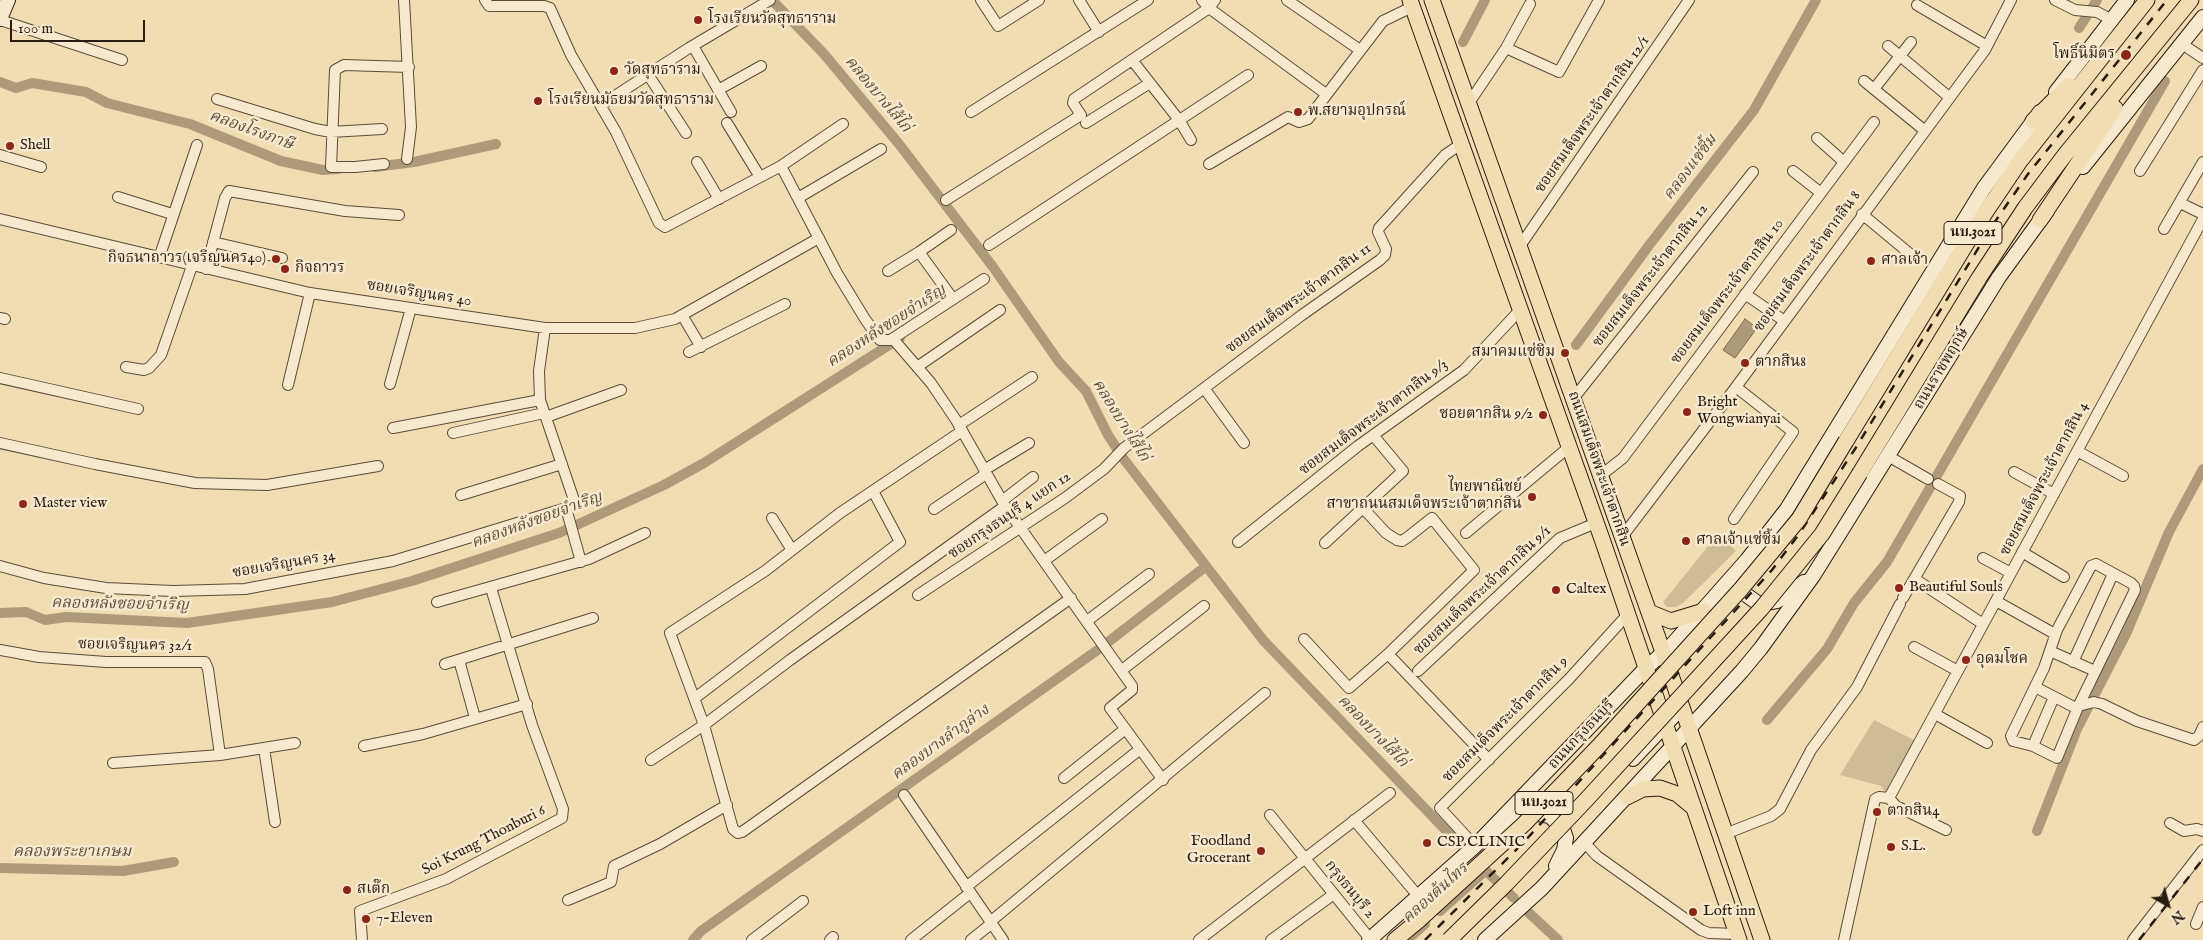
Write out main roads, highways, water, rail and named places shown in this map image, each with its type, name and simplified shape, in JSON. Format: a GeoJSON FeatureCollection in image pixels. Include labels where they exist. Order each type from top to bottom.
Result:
{"type":"FeatureCollection","features":[{"type":"Feature","properties":{"kind":"main road","name":"ถนนสมเด็จพระเจ้าตากสิน"},"geometry":{"type":"LineString","coordinates":[[1432,0],[1663,652],[1677,707],[1690,728],[1762,940]]}},
{"type":"Feature","properties":{"kind":"main road","name":"นบ.3021"},"geometry":{"type":"LineString","coordinates":[[1663,652],[1704,611],[1787,509],[1969,212],[2009,152],[2127,0]]}},
{"type":"Feature","properties":{"kind":"main road","name":"นบ.3021"},"geometry":{"type":"LineString","coordinates":[[2117,38],[2147,0]]}},
{"type":"Feature","properties":{"kind":"main road","name":"ถนนราชพฤกษ์"},"geometry":{"type":"LineString","coordinates":[[1677,707],[1768,602],[1822,534],[1979,278],[2025,208],[2064,156],[2191,0]]}},
{"type":"Feature","properties":{"kind":"main road"},"geometry":{"type":"LineString","coordinates":[[0,20],[4,3]]}},
{"type":"Feature","properties":{"kind":"main road","name":"ถนนสมเด็จพระเจ้าตากสิน"},"geometry":{"type":"LineString","coordinates":[[1411,4],[1628,614],[1738,937]]}},
{"type":"Feature","properties":{"kind":"main road","name":"ถนนราชพฤกษ์"},"geometry":{"type":"LineString","coordinates":[[1690,728],[1746,665],[1813,576],[1999,277],[2040,220],[2203,17]]}},
{"type":"Feature","properties":{"kind":"main road"},"geometry":{"type":"LineString","coordinates":[[2032,121],[2117,38]]}},
{"type":"Feature","properties":{"kind":"main road","name":"ถนนกรุงธนบุรี"},"geometry":{"type":"LineString","coordinates":[[1396,940],[1524,824],[1661,679],[1741,589],[1799,519],[1985,213],[2015,168],[2117,38]]}},
{"type":"Feature","properties":{"kind":"main road"},"geometry":{"type":"LineString","coordinates":[[2040,220],[2160,40]]}},
{"type":"Feature","properties":{"kind":"main road"},"geometry":{"type":"LineString","coordinates":[[1747,560],[1739,577],[1745,594],[1759,604],[1777,601],[1813,576]]}},
{"type":"Feature","properties":{"kind":"main road"},"geometry":{"type":"LineString","coordinates":[[1649,612],[1671,621],[1704,611]]}},
{"type":"Feature","properties":{"kind":"main road","name":"ถนนกรุงธนบุรี"},"geometry":{"type":"LineString","coordinates":[[1370,940],[1476,846],[1663,652]]}},
{"type":"Feature","properties":{"kind":"main road","name":"นบ.3021"},"geometry":{"type":"LineString","coordinates":[[1449,940],[1506,884],[1677,707]]}},
{"type":"Feature","properties":{"kind":"main road"},"geometry":{"type":"LineString","coordinates":[[1556,821],[1570,819],[1580,813],[1665,725],[1677,707]]}},
{"type":"Feature","properties":{"kind":"main road","name":"นบ.3021"},"geometry":{"type":"LineString","coordinates":[[1673,745],[1690,728]]}},
{"type":"Feature","properties":{"kind":"main road"},"geometry":{"type":"LineString","coordinates":[[1485,940],[1542,888],[1673,745]]}},
{"type":"Feature","properties":{"kind":"main road"},"geometry":{"type":"LineString","coordinates":[[1627,797],[1643,789],[1660,788],[1677,794],[1694,808]]}},
{"type":"Feature","properties":{"kind":"main road"},"geometry":{"type":"LineString","coordinates":[[1476,846],[1515,821],[1532,813],[1544,814],[1556,821],[1563,829],[1566,838],[1564,850],[1542,888]]}},
{"type":"Feature","properties":{"kind":"waterway","name":"คลองบางไส้ไก่"},"geometry":{"type":"LineString","coordinates":[[772,0],[824,54],[899,144],[993,267],[1059,362],[1086,391],[1108,435],[1123,458],[1263,640],[1459,844]]}},
{"type":"Feature","properties":{"kind":"waterway"},"geometry":{"type":"LineString","coordinates":[[1463,42],[1485,0]]}},
{"type":"Feature","properties":{"kind":"waterway","name":"คลองแซ่ซิ้ม"},"geometry":{"type":"LineString","coordinates":[[1576,345],[1650,244],[1754,110],[1816,0]]}},
{"type":"Feature","properties":{"kind":"waterway"},"geometry":{"type":"LineString","coordinates":[[2079,28],[2097,0]]}},
{"type":"Feature","properties":{"kind":"waterway"},"geometry":{"type":"LineString","coordinates":[[1767,720],[1827,649],[1854,603],[1887,562],[2165,81]]}},
{"type":"Feature","properties":{"kind":"waterway","name":"คลองโรงภาษี"},"geometry":{"type":"LineString","coordinates":[[0,82],[16,88],[32,83],[86,92],[107,103],[190,124],[281,161],[323,170],[338,169]]}},
{"type":"Feature","properties":{"kind":"waterway","name":"คลองโรงภาษี"},"geometry":{"type":"LineString","coordinates":[[375,167],[414,162],[496,144]]}},
{"type":"Feature","properties":{"kind":"waterway","name":"คลองหลังซอยจำเริญ"},"geometry":{"type":"LineString","coordinates":[[0,613],[26,612],[45,620],[66,617],[187,623],[332,602],[412,581],[559,533],[664,485],[704,463],[900,338]]}},
{"type":"Feature","properties":{"kind":"waterway"},"geometry":{"type":"LineString","coordinates":[[2037,831],[2077,729],[2126,634],[2169,532],[2203,469]]}},
{"type":"Feature","properties":{"kind":"waterway","name":"คลองบางลำภูล่าง"},"geometry":{"type":"LineString","coordinates":[[693,940],[701,931],[1099,649],[1205,567]]}},
{"type":"Feature","properties":{"kind":"waterway","name":"คลองพระยาเกษม"},"geometry":{"type":"LineString","coordinates":[[0,868],[123,871],[174,862]]}},
{"type":"Feature","properties":{"kind":"waterway","name":"คลองบางไส้ไก่"},"geometry":{"type":"LineString","coordinates":[[1482,867],[1514,898]]}},
{"type":"Feature","properties":{"kind":"waterway","name":"คลองต้นไทร"},"geometry":{"type":"LineString","coordinates":[[1440,911],[1485,871]]}},
{"type":"Feature","properties":{"kind":"waterway","name":"คลองบางไส้ไก่"},"geometry":{"type":"LineString","coordinates":[[1529,913],[1558,940]]}},
{"type":"Feature","properties":{"kind":"waterway","name":"คลองต้นไทร"},"geometry":{"type":"LineString","coordinates":[[1407,940],[1425,924]]}},
{"type":"Feature","properties":{"kind":"railway"},"geometry":{"type":"LineString","coordinates":[[1425,940],[1523,843],[1772,570],[1799,534],[1855,449],[1992,226],[2028,174],[2167,0]]}},
{"type":"Feature","properties":{"kind":"railway"},"geometry":{"type":"LineString","coordinates":[[2139,940],[2203,859]]}},
{"type":"Feature","properties":{"kind":"place","name":"โรงเรียนวัดสุทธาราม"},"geometry":{"type":"Point","coordinates":[698,20]}},
{"type":"Feature","properties":{"kind":"place","name":"โพธิ์นิมิตร"},"geometry":{"type":"Point","coordinates":[2126,55]}},
{"type":"Feature","properties":{"kind":"place","name":"วัดสุทธาราม"},"geometry":{"type":"Point","coordinates":[614,71]}},
{"type":"Feature","properties":{"kind":"place","name":"โรงเรียนมัธยมวัดสุทธาราม"},"geometry":{"type":"Point","coordinates":[538,101]}},
{"type":"Feature","properties":{"kind":"place","name":"พ.สยามอุปกรณ์"},"geometry":{"type":"Point","coordinates":[1298,112]}},
{"type":"Feature","properties":{"kind":"place","name":"Shell"},"geometry":{"type":"Point","coordinates":[10,146]}},
{"type":"Feature","properties":{"kind":"place","name":"กิจธนาถาวร(เจริญนคร40)"},"geometry":{"type":"Point","coordinates":[276,259]}},
{"type":"Feature","properties":{"kind":"place","name":"ศาลเจ้า"},"geometry":{"type":"Point","coordinates":[1871,261]}},
{"type":"Feature","properties":{"kind":"place","name":"กิจถาวร"},"geometry":{"type":"Point","coordinates":[285,269]}},
{"type":"Feature","properties":{"kind":"place","name":"สมาคมแซ่ซิม"},"geometry":{"type":"Point","coordinates":[1565,353]}},
{"type":"Feature","properties":{"kind":"place","name":"ตากสิน8"},"geometry":{"type":"Point","coordinates":[1745,363]}},
{"type":"Feature","properties":{"kind":"place","name":"Bright Wongwianyai"},"geometry":{"type":"Point","coordinates":[1687,412]}},
{"type":"Feature","properties":{"kind":"place","name":"ซอยตากสิน 9/2"},"geometry":{"type":"Point","coordinates":[1543,415]}},
{"type":"Feature","properties":{"kind":"place","name":"ไทยพาณิชย์ สาขาถนนสมเด็จพระเจ้าตากสิน"},"geometry":{"type":"Point","coordinates":[1532,497]}},
{"type":"Feature","properties":{"kind":"place","name":"Master view"},"geometry":{"type":"Point","coordinates":[23,504]}},
{"type":"Feature","properties":{"kind":"place","name":"ศาลเจ้าแซ่ซิ้ม"},"geometry":{"type":"Point","coordinates":[1686,541]}},
{"type":"Feature","properties":{"kind":"place","name":"Beautiful Souls"},"geometry":{"type":"Point","coordinates":[1899,588]}},
{"type":"Feature","properties":{"kind":"place","name":"Caltex"},"geometry":{"type":"Point","coordinates":[1556,590]}},
{"type":"Feature","properties":{"kind":"place","name":"อุดมโชค"},"geometry":{"type":"Point","coordinates":[1966,660]}},
{"type":"Feature","properties":{"kind":"place","name":"ตากสิน4"},"geometry":{"type":"Point","coordinates":[1877,812]}},
{"type":"Feature","properties":{"kind":"place","name":"CSP CLINIC"},"geometry":{"type":"Point","coordinates":[1427,843]}},
{"type":"Feature","properties":{"kind":"place","name":"S.L."},"geometry":{"type":"Point","coordinates":[1891,847]}},
{"type":"Feature","properties":{"kind":"place","name":"Foodland Grocerant"},"geometry":{"type":"Point","coordinates":[1261,851]}},
{"type":"Feature","properties":{"kind":"place","name":"สเต๊ก"},"geometry":{"type":"Point","coordinates":[347,890]}},
{"type":"Feature","properties":{"kind":"place","name":"Loft inn"},"geometry":{"type":"Point","coordinates":[1693,912]}},
{"type":"Feature","properties":{"kind":"place","name":"7-Eleven"},"geometry":{"type":"Point","coordinates":[366,919]}}]}
